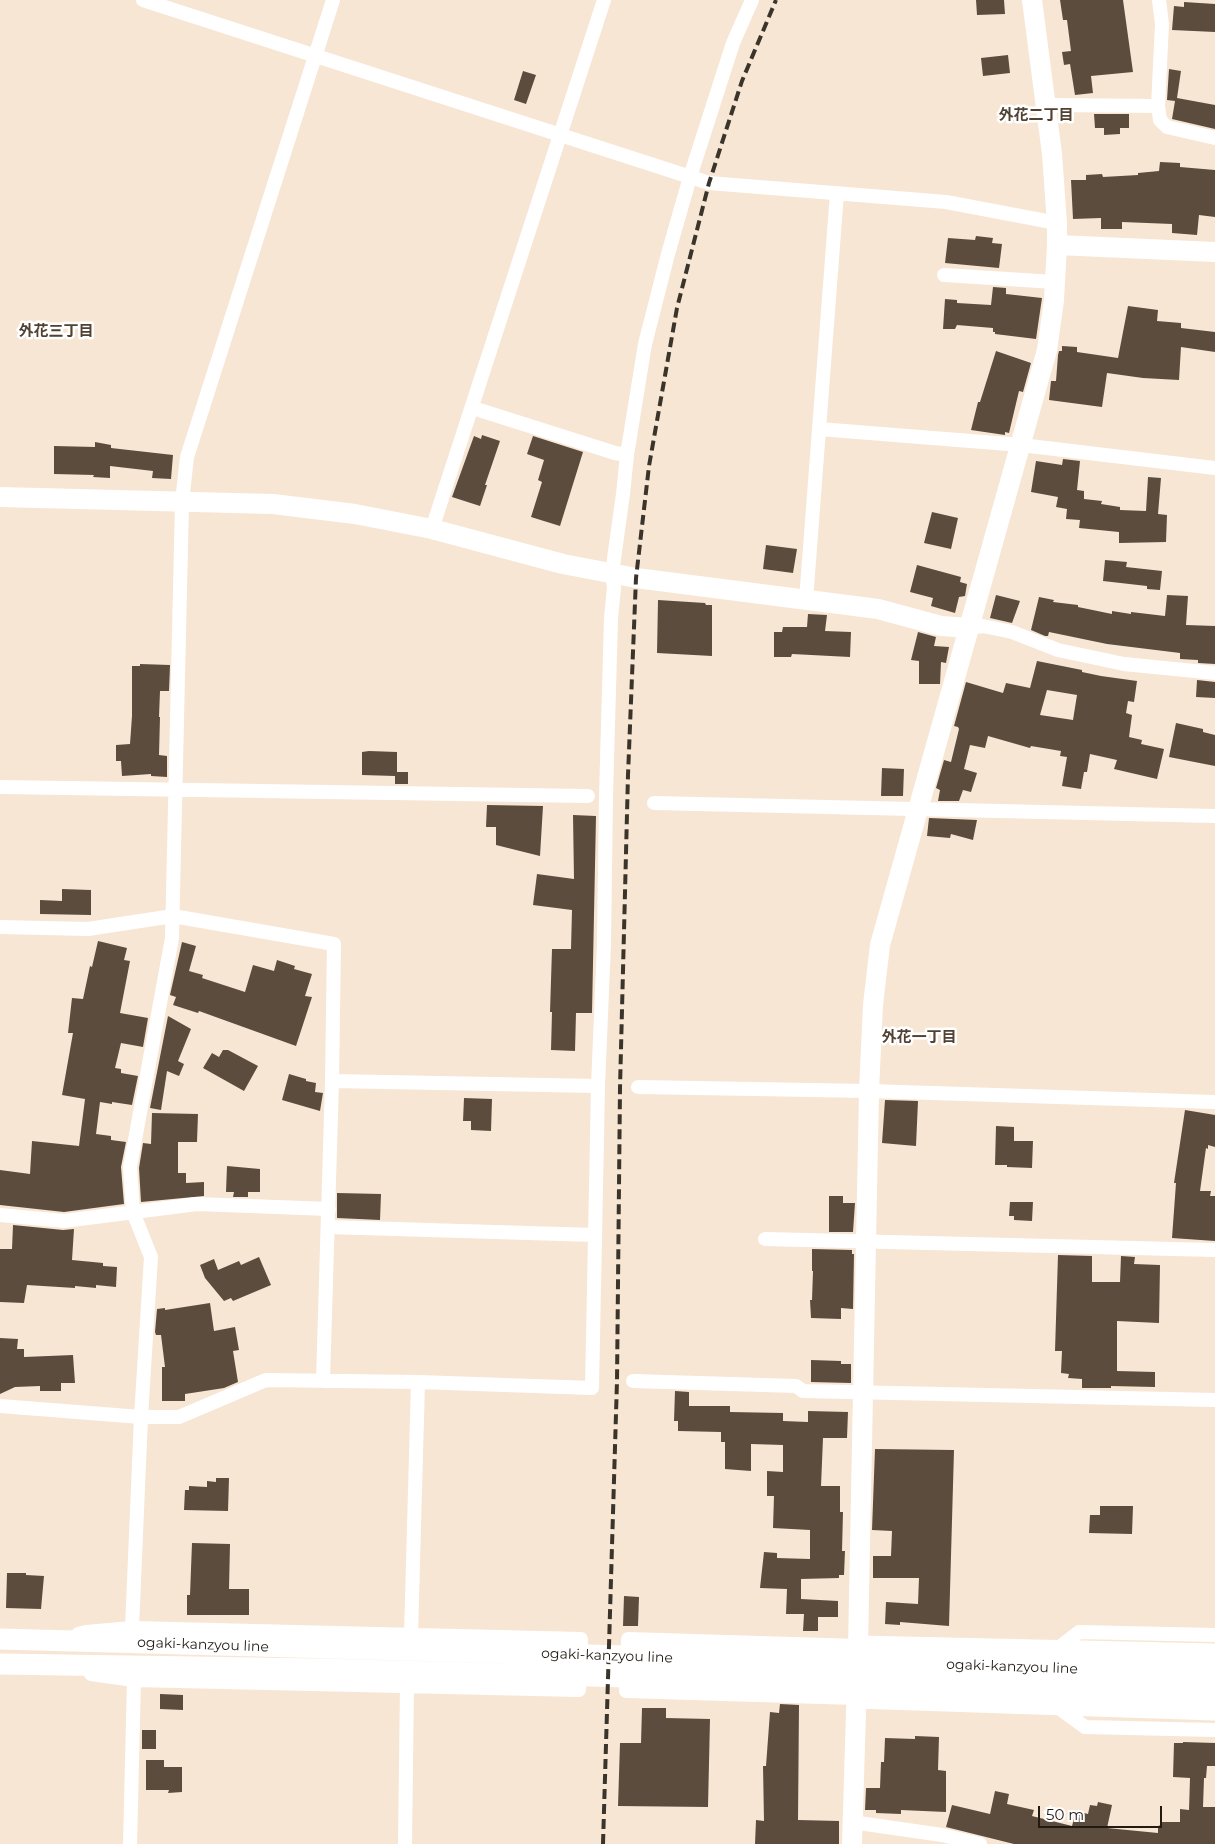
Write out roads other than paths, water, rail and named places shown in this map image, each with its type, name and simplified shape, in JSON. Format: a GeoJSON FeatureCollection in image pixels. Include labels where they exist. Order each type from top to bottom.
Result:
{"type":"FeatureCollection","features":[{"type":"Feature","properties":{"kind":"main road","name":"ogaki-kanzyou line"},"geometry":{"type":"LineString","coordinates":[[0,1639],[57,1640],[318,1659],[1215,1692]]}},
{"type":"Feature","properties":{"kind":"main road"},"geometry":{"type":"LineString","coordinates":[[858,1646],[1215,1654]]}},
{"type":"Feature","properties":{"kind":"main road","name":"ogaki-kanzyou line"},"geometry":{"type":"LineString","coordinates":[[0,1664],[57,1665],[318,1659],[1215,1672]]}},
{"type":"Feature","properties":{"kind":"main road"},"geometry":{"type":"LineString","coordinates":[[856,1698],[1215,1710]]}},
{"type":"Feature","properties":{"kind":"street"},"geometry":{"type":"LineString","coordinates":[[143,0],[709,183],[946,202],[1057,223]]}},
{"type":"Feature","properties":{"kind":"street"},"geometry":{"type":"LineString","coordinates":[[132,1628],[141,1417],[151,1257],[133,1212],[130,1167],[172,938],[182,502],[187,458],[333,0]]}},
{"type":"Feature","properties":{"kind":"street"},"geometry":{"type":"LineString","coordinates":[[432,529],[473,408],[604,0]]}},
{"type":"Feature","properties":{"kind":"street"},"geometry":{"type":"LineString","coordinates":[[0,1406],[141,1417],[179,1417],[266,1380],[418,1382],[592,1388],[598,1086],[604,944],[611,618],[614,588],[612,574],[624,494],[627,454],[645,344],[690,177],[733,43],[752,0]]}},
{"type":"Feature","properties":{"kind":"street"},"geometry":{"type":"LineString","coordinates":[[852,1844],[858,1646],[869,1091],[873,1005],[880,945],[1047,350],[1056,282],[1057,223],[1052,154],[1032,0]]}},
{"type":"Feature","properties":{"kind":"street"},"geometry":{"type":"LineString","coordinates":[[1159,0],[1162,24],[1158,106],[1160,120],[1167,127],[1215,138]]}},
{"type":"Feature","properties":{"kind":"street"},"geometry":{"type":"LineString","coordinates":[[1046,107],[1054,105],[1158,106]]}},
{"type":"Feature","properties":{"kind":"street"},"geometry":{"type":"LineString","coordinates":[[806,600],[837,193]]}},
{"type":"Feature","properties":{"kind":"street"},"geometry":{"type":"LineString","coordinates":[[1057,245],[1215,252]]}},
{"type":"Feature","properties":{"kind":"street"},"geometry":{"type":"LineString","coordinates":[[944,275],[1056,282]]}},
{"type":"Feature","properties":{"kind":"street"},"geometry":{"type":"LineString","coordinates":[[473,408],[615,453],[627,454]]}},
{"type":"Feature","properties":{"kind":"street"},"geometry":{"type":"LineString","coordinates":[[819,429],[1021,445],[1215,468]]}},
{"type":"Feature","properties":{"kind":"street"},"geometry":{"type":"LineString","coordinates":[[0,497],[273,504],[355,514],[432,529],[564,564],[612,574],[878,609],[941,626],[969,628],[983,626],[1012,632],[1058,650],[1124,664],[1215,673]]}},
{"type":"Feature","properties":{"kind":"street"},"geometry":{"type":"LineString","coordinates":[[0,787],[588,796]]}},
{"type":"Feature","properties":{"kind":"street"},"geometry":{"type":"LineString","coordinates":[[654,803],[1215,816]]}},
{"type":"Feature","properties":{"kind":"street"},"geometry":{"type":"LineString","coordinates":[[0,927],[88,929],[173,916],[334,944],[329,1209],[323,1381]]}},
{"type":"Feature","properties":{"kind":"street"},"geometry":{"type":"LineString","coordinates":[[332,1081],[598,1086]]}},
{"type":"Feature","properties":{"kind":"street"},"geometry":{"type":"LineString","coordinates":[[638,1087],[869,1091],[1215,1102]]}},
{"type":"Feature","properties":{"kind":"street"},"geometry":{"type":"LineString","coordinates":[[0,1215],[64,1221],[197,1204],[329,1209]]}},
{"type":"Feature","properties":{"kind":"street"},"geometry":{"type":"LineString","coordinates":[[328,1227],[595,1235]]}},
{"type":"Feature","properties":{"kind":"street"},"geometry":{"type":"LineString","coordinates":[[766,1239],[1215,1250]]}},
{"type":"Feature","properties":{"kind":"street"},"geometry":{"type":"LineString","coordinates":[[633,1381],[796,1386],[803,1391],[1215,1400]]}},
{"type":"Feature","properties":{"kind":"street"},"geometry":{"type":"LineString","coordinates":[[411,1635],[418,1382]]}},
{"type":"Feature","properties":{"kind":"street"},"geometry":{"type":"LineString","coordinates":[[57,1640],[86,1632],[132,1628],[580,1639],[580,1690],[134,1680],[94,1674],[57,1665]]}},
{"type":"Feature","properties":{"kind":"street"},"geometry":{"type":"LineString","coordinates":[[1056,1650],[1079,1632],[1215,1635]]}},
{"type":"Feature","properties":{"kind":"street"},"geometry":{"type":"LineString","coordinates":[[856,1698],[626,1690],[628,1639],[858,1646]]}},
{"type":"Feature","properties":{"kind":"street"},"geometry":{"type":"LineString","coordinates":[[130,1844],[134,1680]]}},
{"type":"Feature","properties":{"kind":"street"},"geometry":{"type":"LineString","coordinates":[[405,1844],[407,1686]]}},
{"type":"Feature","properties":{"kind":"street"},"geometry":{"type":"LineString","coordinates":[[1055,1704],[1085,1727],[1215,1730]]}},
{"type":"Feature","properties":{"kind":"street"},"geometry":{"type":"LineString","coordinates":[[852,1822],[942,1835],[980,1844]]}},
{"type":"Feature","properties":{"kind":"railway"},"geometry":{"type":"LineString","coordinates":[[603,1844],[617,1381],[620,1088],[628,775],[636,578],[649,466],[677,308],[709,183],[742,81],[776,0]]}},
{"type":"Feature","properties":{"kind":"district","name":"外花二丁目"},"geometry":{"type":"Point","coordinates":[1036,116]}},
{"type":"Feature","properties":{"kind":"district","name":"外花三丁目"},"geometry":{"type":"Point","coordinates":[56,332]}},
{"type":"Feature","properties":{"kind":"district","name":"外花一丁目"},"geometry":{"type":"Point","coordinates":[919,1038]}}]}
